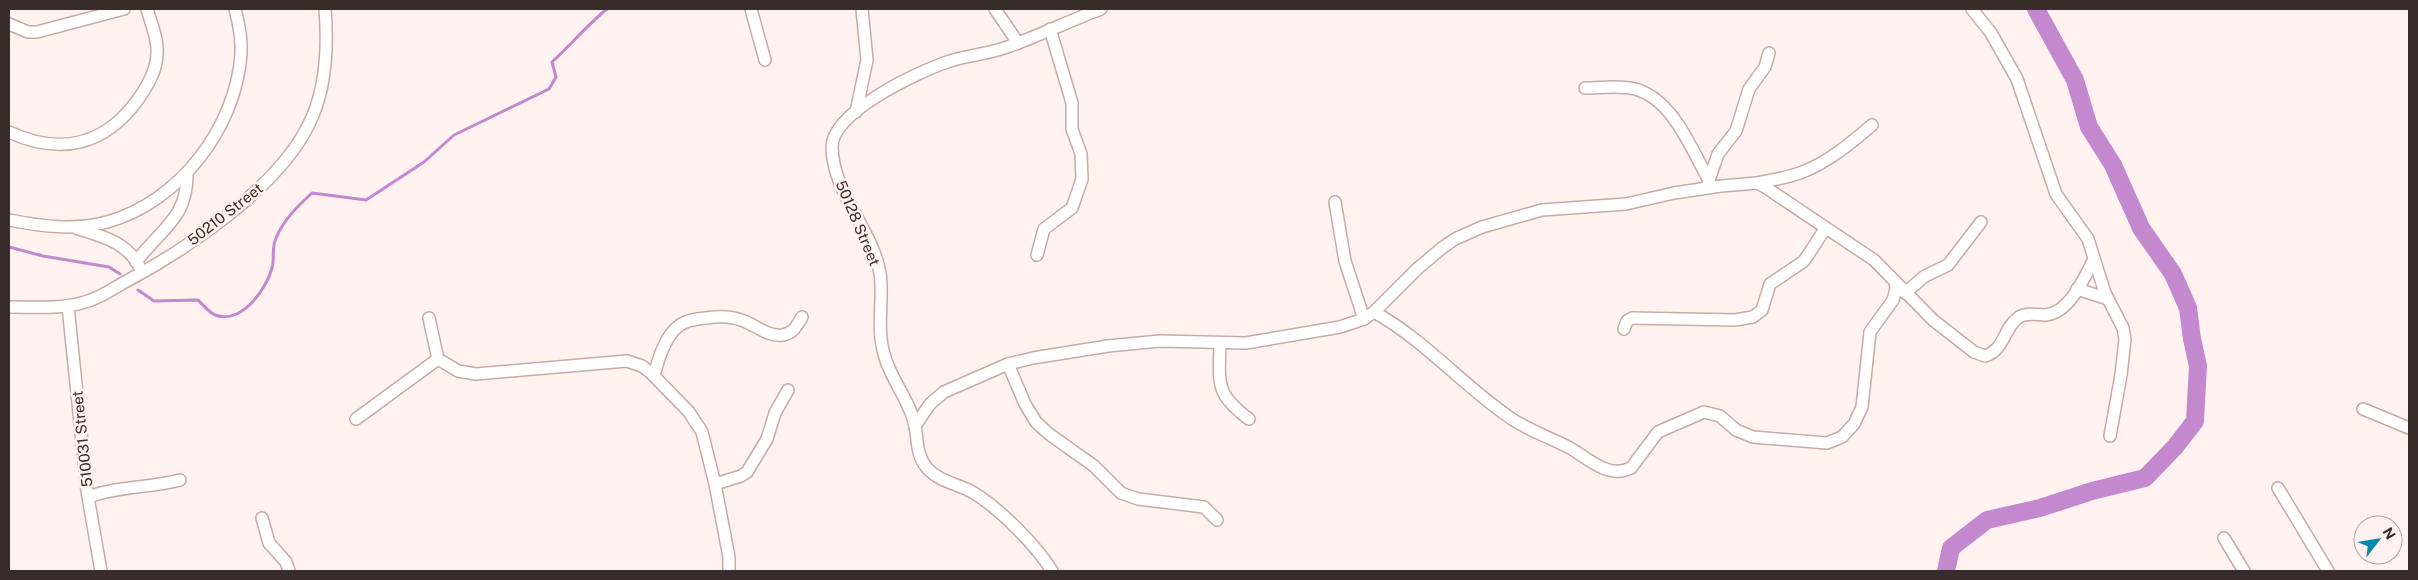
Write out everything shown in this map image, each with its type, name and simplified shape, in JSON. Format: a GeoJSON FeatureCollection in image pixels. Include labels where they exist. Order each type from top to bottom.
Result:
{"type":"FeatureCollection","features":[{"type":"Feature","properties":{"kind":"street"},"geometry":{"type":"LineString","coordinates":[[9,24],[28,32],[37,32],[124,9]]}},
{"type":"Feature","properties":{"kind":"street"},"geometry":{"type":"LineString","coordinates":[[9,132],[25,139],[60,145],[92,139],[117,124],[146,89],[157,60],[156,43],[147,9]]}},
{"type":"Feature","properties":{"kind":"street"},"geometry":{"type":"LineString","coordinates":[[9,220],[48,226],[72,227],[105,223],[134,212],[186,173],[219,127],[234,88],[241,52],[241,38],[236,9]]}},
{"type":"Feature","properties":{"kind":"street","name":"50210 Street"},"geometry":{"type":"LineString","coordinates":[[9,308],[68,306],[92,300],[158,265],[239,206],[267,182],[300,142],[310,122],[322,87],[325,9]]}},
{"type":"Feature","properties":{"kind":"street"},"geometry":{"type":"LineString","coordinates":[[751,9],[765,60]]}},
{"type":"Feature","properties":{"kind":"street"},"geometry":{"type":"LineString","coordinates":[[856,112],[867,60],[862,9]]}},
{"type":"Feature","properties":{"kind":"street"},"geometry":{"type":"LineString","coordinates":[[995,9],[1018,43]]}},
{"type":"Feature","properties":{"kind":"street","name":"50128 Street"},"geometry":{"type":"LineString","coordinates":[[1052,571],[1037,552],[986,502],[972,492],[934,474],[927,468],[917,448],[915,426],[883,352],[879,316],[880,274],[875,257],[845,195],[833,155],[834,137],[856,112],[903,81],[949,62],[988,54],[1101,9]]}},
{"type":"Feature","properties":{"kind":"street"},"geometry":{"type":"LineString","coordinates":[[1972,9],[1991,33],[2017,79],[2056,194],[2088,239],[2108,299],[2124,328],[2125,339],[2110,436]]}},
{"type":"Feature","properties":{"kind":"street"},"geometry":{"type":"LineString","coordinates":[[1037,255],[1044,229],[1072,208],[1082,179],[1081,154],[1072,129],[1072,102],[1050,29]]}},
{"type":"Feature","properties":{"kind":"street"},"geometry":{"type":"LineString","coordinates":[[1708,184],[1718,154],[1736,131],[1749,89],[1765,67],[1769,53]]}},
{"type":"Feature","properties":{"kind":"street"},"geometry":{"type":"LineString","coordinates":[[1585,88],[1633,89],[1657,100],[1677,125],[1708,184]]}},
{"type":"Feature","properties":{"kind":"street"},"geometry":{"type":"LineString","coordinates":[[915,426],[930,404],[944,392],[1008,364],[1033,358],[1108,346],[1160,341],[1220,344],[1274,339],[1340,327],[1364,319],[1374,312],[1417,269],[1442,248],[1476,230],[1542,210],[1626,204],[1708,184],[1757,184],[1799,174],[1846,148],[1872,125]]}},
{"type":"Feature","properties":{"kind":"street"},"geometry":{"type":"LineString","coordinates":[[136,262],[178,214],[184,201],[186,173]]}},
{"type":"Feature","properties":{"kind":"street"},"geometry":{"type":"LineString","coordinates":[[1757,184],[1765,187],[1874,260],[1933,320],[1974,352],[1985,356],[2001,345],[2018,318],[2027,314],[2053,313],[2066,304],[2094,259]]}},
{"type":"Feature","properties":{"kind":"street"},"geometry":{"type":"LineString","coordinates":[[1335,202],[1345,261],[1364,319]]}},
{"type":"Feature","properties":{"kind":"street"},"geometry":{"type":"LineString","coordinates":[[1905,293],[1925,276],[1948,265],[1981,222]]}},
{"type":"Feature","properties":{"kind":"street"},"geometry":{"type":"LineString","coordinates":[[72,227],[121,245],[129,250],[142,273]]}},
{"type":"Feature","properties":{"kind":"street"},"geometry":{"type":"LineString","coordinates":[[1624,329],[1627,321],[1632,318],[1735,320],[1753,317],[1762,310],[1770,284],[1804,261],[1825,228]]}},
{"type":"Feature","properties":{"kind":"street"},"geometry":{"type":"LineString","coordinates":[[1374,312],[1404,331],[1512,419],[1561,443],[1600,467],[1616,472],[1628,469],[1636,463],[1649,442],[1658,432],[1699,413],[1710,413],[1720,416],[1736,430],[1753,437],[1827,442],[1842,436],[1854,424],[1862,407],[1870,332],[1892,300],[1896,289],[1895,281]]}},
{"type":"Feature","properties":{"kind":"street"},"geometry":{"type":"LineString","coordinates":[[2077,289],[2108,299]]}},
{"type":"Feature","properties":{"kind":"street","name":"510031 Street"},"geometry":{"type":"LineString","coordinates":[[68,306],[88,498],[101,571]]}},
{"type":"Feature","properties":{"kind":"street"},"geometry":{"type":"LineString","coordinates":[[654,376],[658,362],[670,337],[684,323],[710,317],[733,317],[746,321],[769,334],[781,335],[793,331],[802,317]]}},
{"type":"Feature","properties":{"kind":"street"},"geometry":{"type":"LineString","coordinates":[[429,318],[438,359],[458,371],[476,374],[627,361],[642,366],[654,376],[697,423],[706,445],[729,557],[729,571]]}},
{"type":"Feature","properties":{"kind":"street"},"geometry":{"type":"LineString","coordinates":[[1220,344],[1220,382],[1222,393],[1248,419]]}},
{"type":"Feature","properties":{"kind":"street"},"geometry":{"type":"LineString","coordinates":[[356,420],[438,359]]}},
{"type":"Feature","properties":{"kind":"street"},"geometry":{"type":"LineString","coordinates":[[1008,364],[1025,404],[1036,422],[1048,434],[1094,466],[1121,493],[1138,499],[1204,506],[1217,520]]}},
{"type":"Feature","properties":{"kind":"street"},"geometry":{"type":"LineString","coordinates":[[715,484],[748,472],[767,440],[775,413],[788,390]]}},
{"type":"Feature","properties":{"kind":"street"},"geometry":{"type":"LineString","coordinates":[[2363,410],[2409,428]]}},
{"type":"Feature","properties":{"kind":"street"},"geometry":{"type":"LineString","coordinates":[[88,498],[128,487],[156,486],[180,480]]}},
{"type":"Feature","properties":{"kind":"street"},"geometry":{"type":"LineString","coordinates":[[2278,488],[2328,571]]}},
{"type":"Feature","properties":{"kind":"street"},"geometry":{"type":"LineString","coordinates":[[262,518],[264,533],[269,543],[286,562],[290,571]]}},
{"type":"Feature","properties":{"kind":"street"},"geometry":{"type":"LineString","coordinates":[[2224,538],[2244,571]]}},
{"type":"Feature","properties":{"kind":"waterway"},"geometry":{"type":"LineString","coordinates":[[138,290],[154,301],[198,300],[215,315],[225,317],[243,310],[251,304],[269,277],[273,265],[273,250],[279,231],[296,208],[312,193],[366,200],[424,162],[454,135],[549,89],[556,77],[552,62],[607,9]]}},
{"type":"Feature","properties":{"kind":"waterway"},"geometry":{"type":"LineString","coordinates":[[1946,571],[1951,548],[1987,520],[2040,508],[2092,491],[2145,478],[2175,447],[2195,421],[2198,366],[2188,308],[2173,274],[2141,228],[2113,165],[2089,127],[2075,80],[2036,9]]}},
{"type":"Feature","properties":{"kind":"waterway"},"geometry":{"type":"LineString","coordinates":[[9,247],[43,256],[109,267],[120,274]]}}]}
